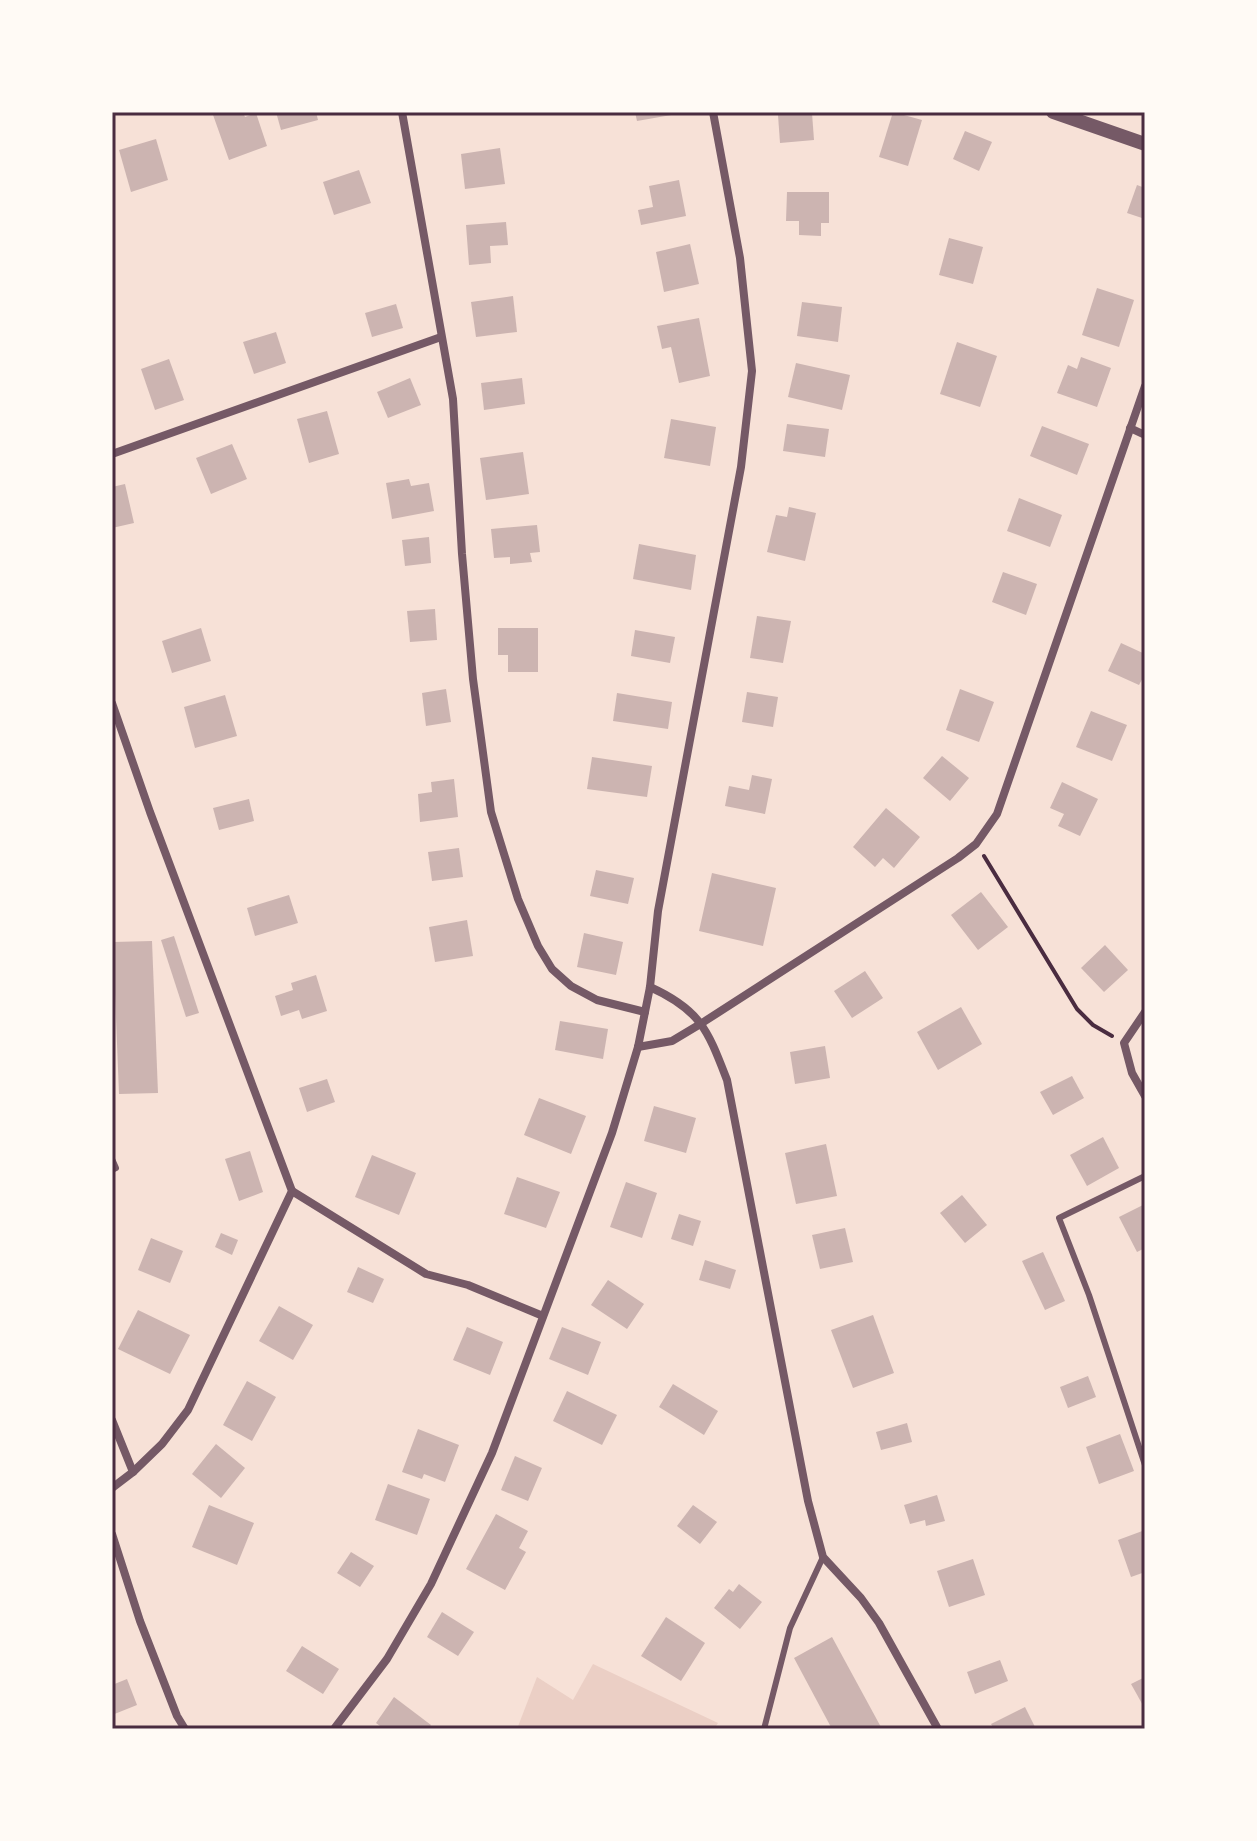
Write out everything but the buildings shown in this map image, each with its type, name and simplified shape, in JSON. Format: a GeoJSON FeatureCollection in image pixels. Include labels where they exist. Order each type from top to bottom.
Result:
{"type":"FeatureCollection","features":[{"type":"Feature","properties":{"kind":"street"},"geometry":{"type":"LineString","coordinates":[[402,112],[453,399],[473,679],[491,812],[518,899],[538,946],[552,969],[571,986],[597,1000],[645,1012]]}},
{"type":"Feature","properties":{"kind":"street"},"geometry":{"type":"LineString","coordinates":[[334,1729],[387,1659],[431,1584],[492,1453],[612,1133],[638,1047],[650,987],[658,911],[741,467],[752,371],[740,258],[713,112]]}},
{"type":"Feature","properties":{"kind":"street"},"geometry":{"type":"LineString","coordinates":[[1053,112],[1145,144]]}},
{"type":"Feature","properties":{"kind":"street"},"geometry":{"type":"LineString","coordinates":[[112,454],[441,337]]}},
{"type":"Feature","properties":{"kind":"street"},"geometry":{"type":"LineString","coordinates":[[638,1047],[672,1041],[702,1023],[976,844],[997,814],[1145,386]]}},
{"type":"Feature","properties":{"kind":"street"},"geometry":{"type":"LineString","coordinates":[[1130,428],[1145,435]]}},
{"type":"Feature","properties":{"kind":"street"},"geometry":{"type":"LineString","coordinates":[[112,703],[292,1191],[426,1274],[468,1285],[543,1316]]}},
{"type":"Feature","properties":{"kind":"street"},"geometry":{"type":"LineString","coordinates":[[650,987],[677,1000],[702,1023],[727,1080],[808,1501],[823,1557],[861,1598],[879,1623],[938,1729]]}},
{"type":"Feature","properties":{"kind":"street"},"geometry":{"type":"LineString","coordinates":[[1145,1012],[1124,1043],[1132,1073],[1145,1096]]}},
{"type":"Feature","properties":{"kind":"street"},"geometry":{"type":"LineString","coordinates":[[112,1488],[162,1444],[188,1410],[292,1191]]}},
{"type":"Feature","properties":{"kind":"street"},"geometry":{"type":"LineString","coordinates":[[112,1420],[133,1472]]}},
{"type":"Feature","properties":{"kind":"street"},"geometry":{"type":"LineString","coordinates":[[112,1534],[140,1621],[185,1729]]}},
{"type":"Feature","properties":{"kind":"lane"},"geometry":{"type":"LineString","coordinates":[[112,1159],[116,1168],[112,1170]]}},
{"type":"Feature","properties":{"kind":"lane"},"geometry":{"type":"LineString","coordinates":[[1145,1176],[1059,1218],[1089,1295],[1145,1465]]}},
{"type":"Feature","properties":{"kind":"lane"},"geometry":{"type":"LineString","coordinates":[[764,1729],[790,1628],[823,1557]]}},
{"type":"Feature","properties":{"kind":"path"},"geometry":{"type":"LineString","coordinates":[[976,844],[1077,1009],[1093,1025],[1124,1043]]}},
{"type":"Feature","properties":{"kind":"shaded area"},"geometry":{"type":"Polygon","coordinates":[[[593,1664],[718,1723],[714,1729],[517,1729],[537,1677],[573,1700],[593,1664]]]}}]}
